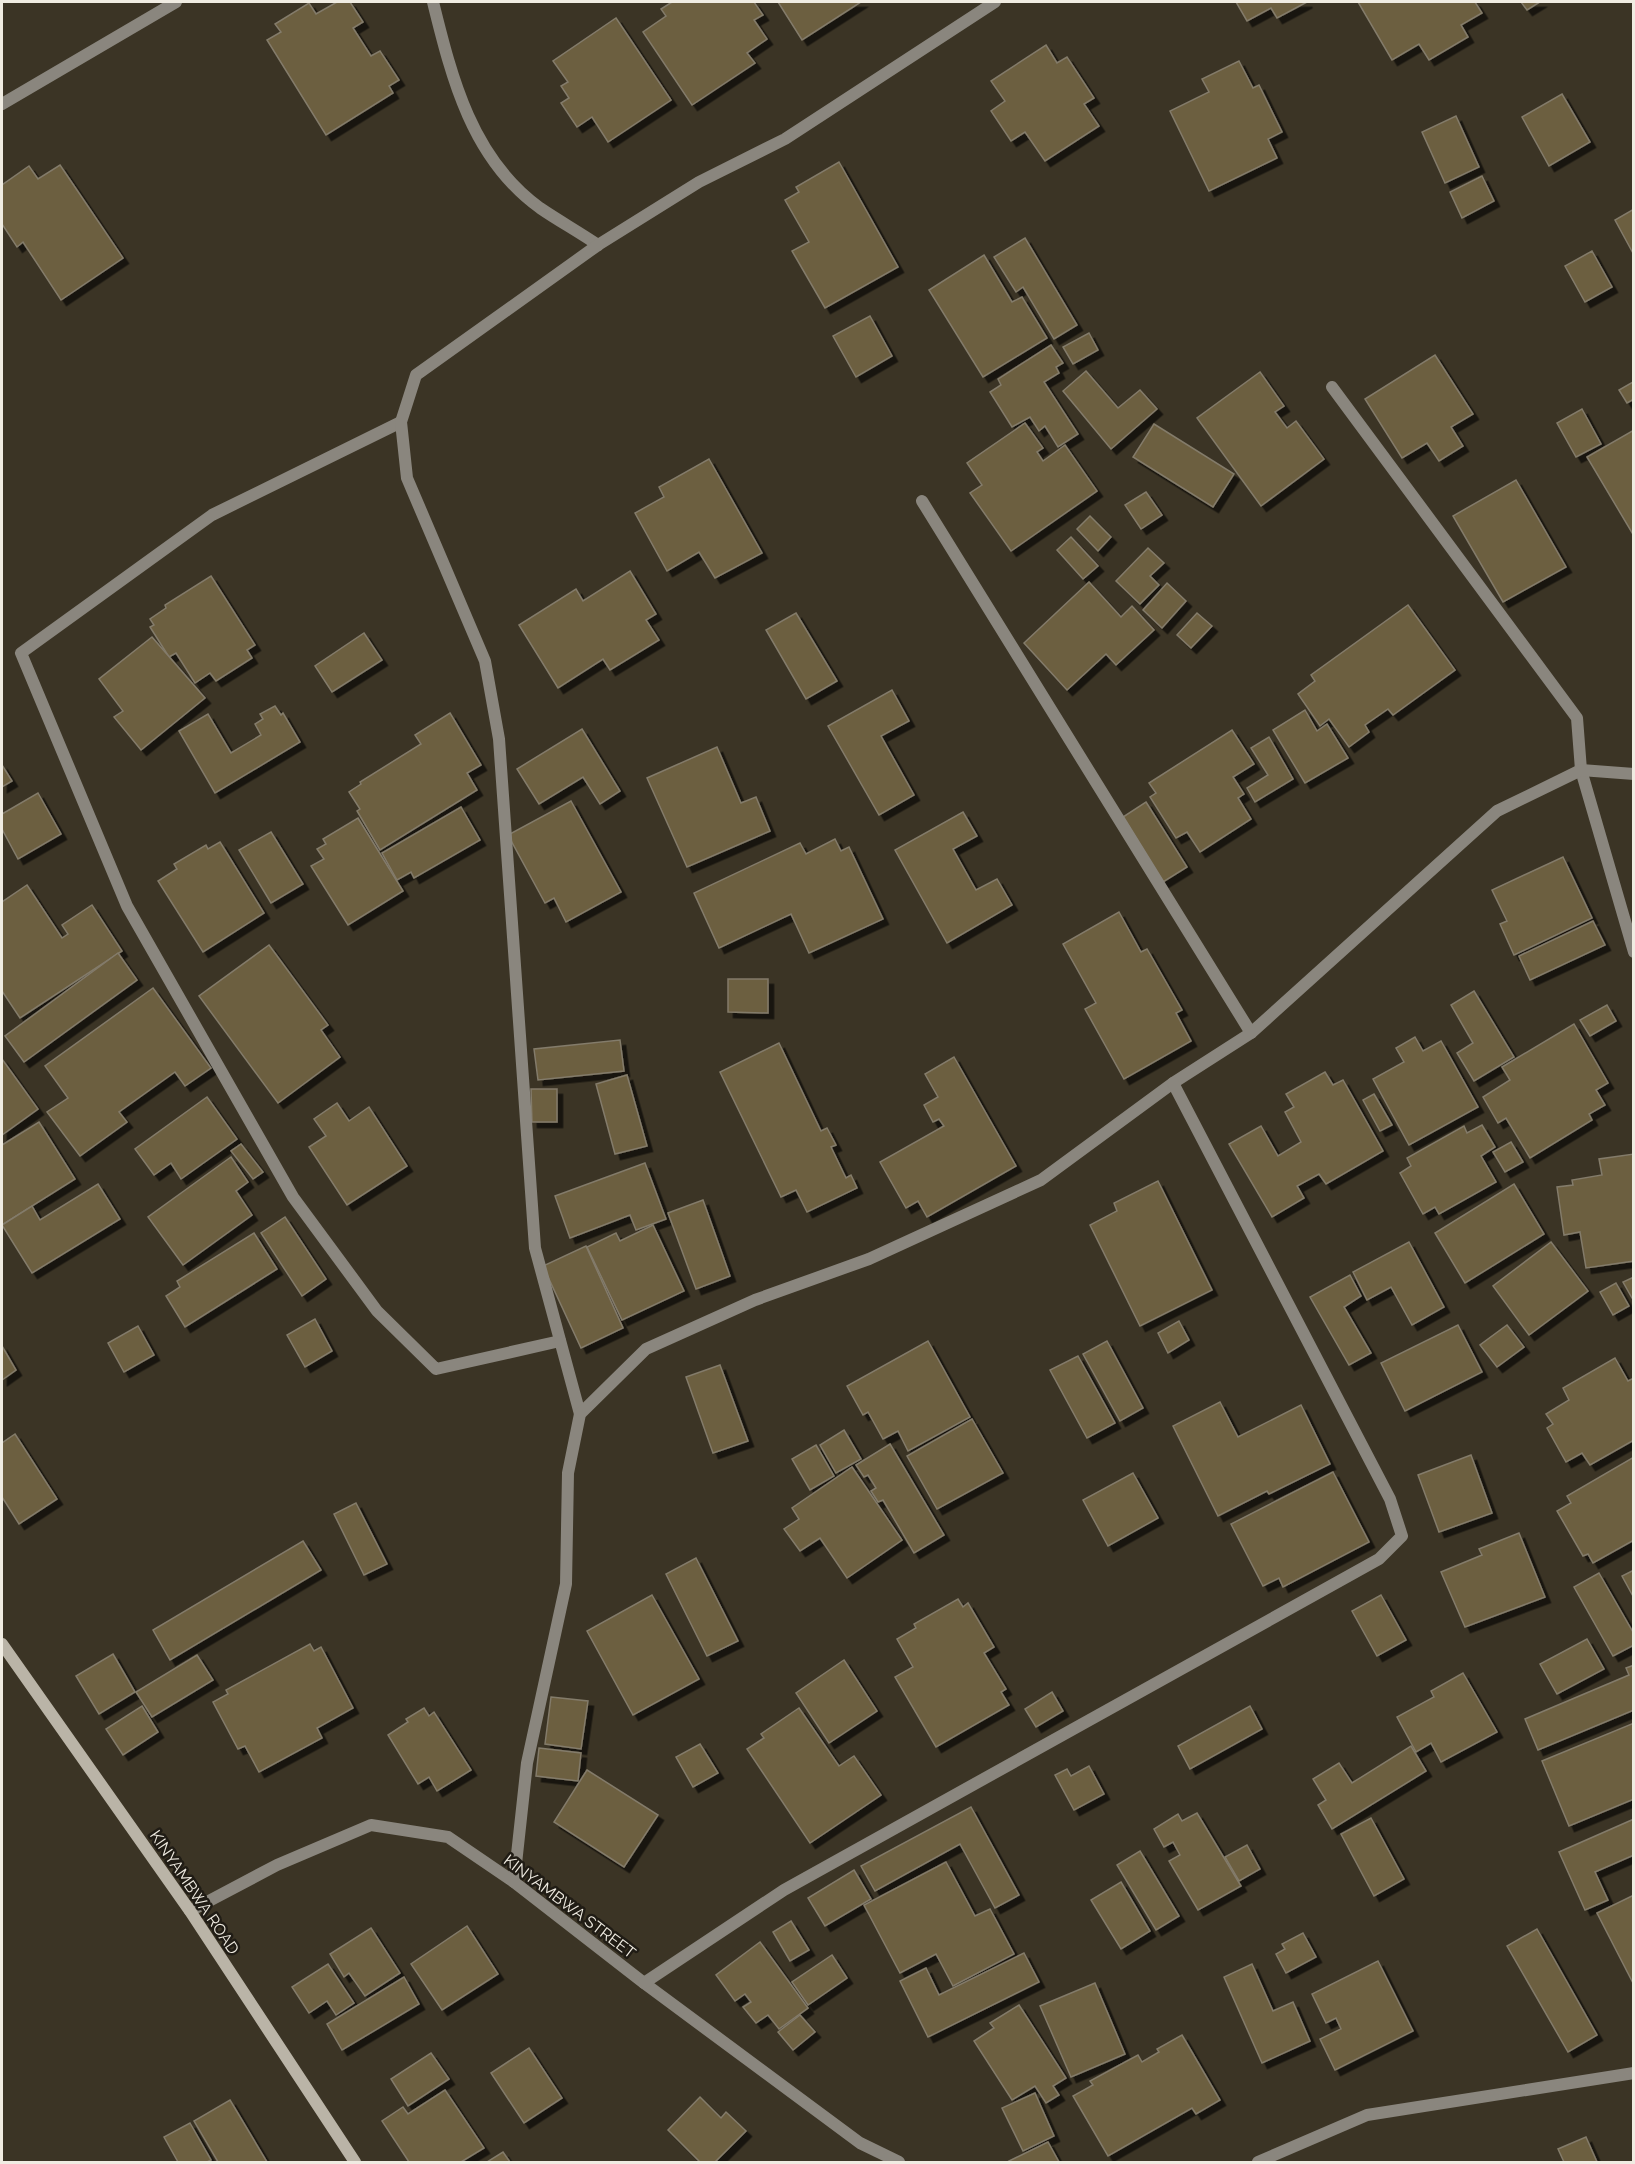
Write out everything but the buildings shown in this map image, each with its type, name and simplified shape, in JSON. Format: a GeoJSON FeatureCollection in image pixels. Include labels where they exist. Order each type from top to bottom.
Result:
{"type":"FeatureCollection","features":[{"type":"Feature","properties":{"kind":"street"},"geometry":{"type":"LineString","coordinates":[[2,104],[176,2]]}},
{"type":"Feature","properties":{"kind":"street"},"geometry":{"type":"LineString","coordinates":[[433,2],[452,77],[471,127],[488,154],[506,177],[539,207],[598,244]]}},
{"type":"Feature","properties":{"kind":"street"},"geometry":{"type":"LineString","coordinates":[[514,1882],[527,1763],[566,1584],[568,1473],[580,1414],[535,1248],[499,739],[485,661],[407,478],[401,422],[416,375],[598,244],[699,182],[785,139],[995,2]]}},
{"type":"Feature","properties":{"kind":"street"},"geometry":{"type":"LineString","coordinates":[[1332,387],[1577,718],[1581,770],[1634,952]]}},
{"type":"Feature","properties":{"kind":"street"},"geometry":{"type":"LineString","coordinates":[[401,422],[212,515],[21,653],[127,906],[293,1197],[377,1311],[436,1369],[560,1341]]}},
{"type":"Feature","properties":{"kind":"street"},"geometry":{"type":"LineString","coordinates":[[922,501],[1251,1034]]}},
{"type":"Feature","properties":{"kind":"street"},"geometry":{"type":"LineString","coordinates":[[580,1414],[646,1349],[755,1300],[869,1259],[1041,1180],[1173,1083],[1251,1034],[1497,811],[1581,770],[1634,774]]}},
{"type":"Feature","properties":{"kind":"street"},"geometry":{"type":"LineString","coordinates":[[644,1983],[784,1890],[1379,1559],[1402,1536],[1390,1499],[1173,1083]]}},
{"type":"Feature","properties":{"kind":"street","name":"KINYAMBWA ROAD"},"geometry":{"type":"LineString","coordinates":[[2,1644],[190,1911],[355,2163]]}},
{"type":"Feature","properties":{"kind":"street","name":"KINYAMBWA STREET"},"geometry":{"type":"LineString","coordinates":[[190,1911],[277,1864],[371,1825],[448,1836],[514,1882],[644,1983],[860,2143],[899,2163]]}},
{"type":"Feature","properties":{"kind":"street"},"geometry":{"type":"LineString","coordinates":[[1258,2163],[1366,2115],[1634,2073]]}}]}
